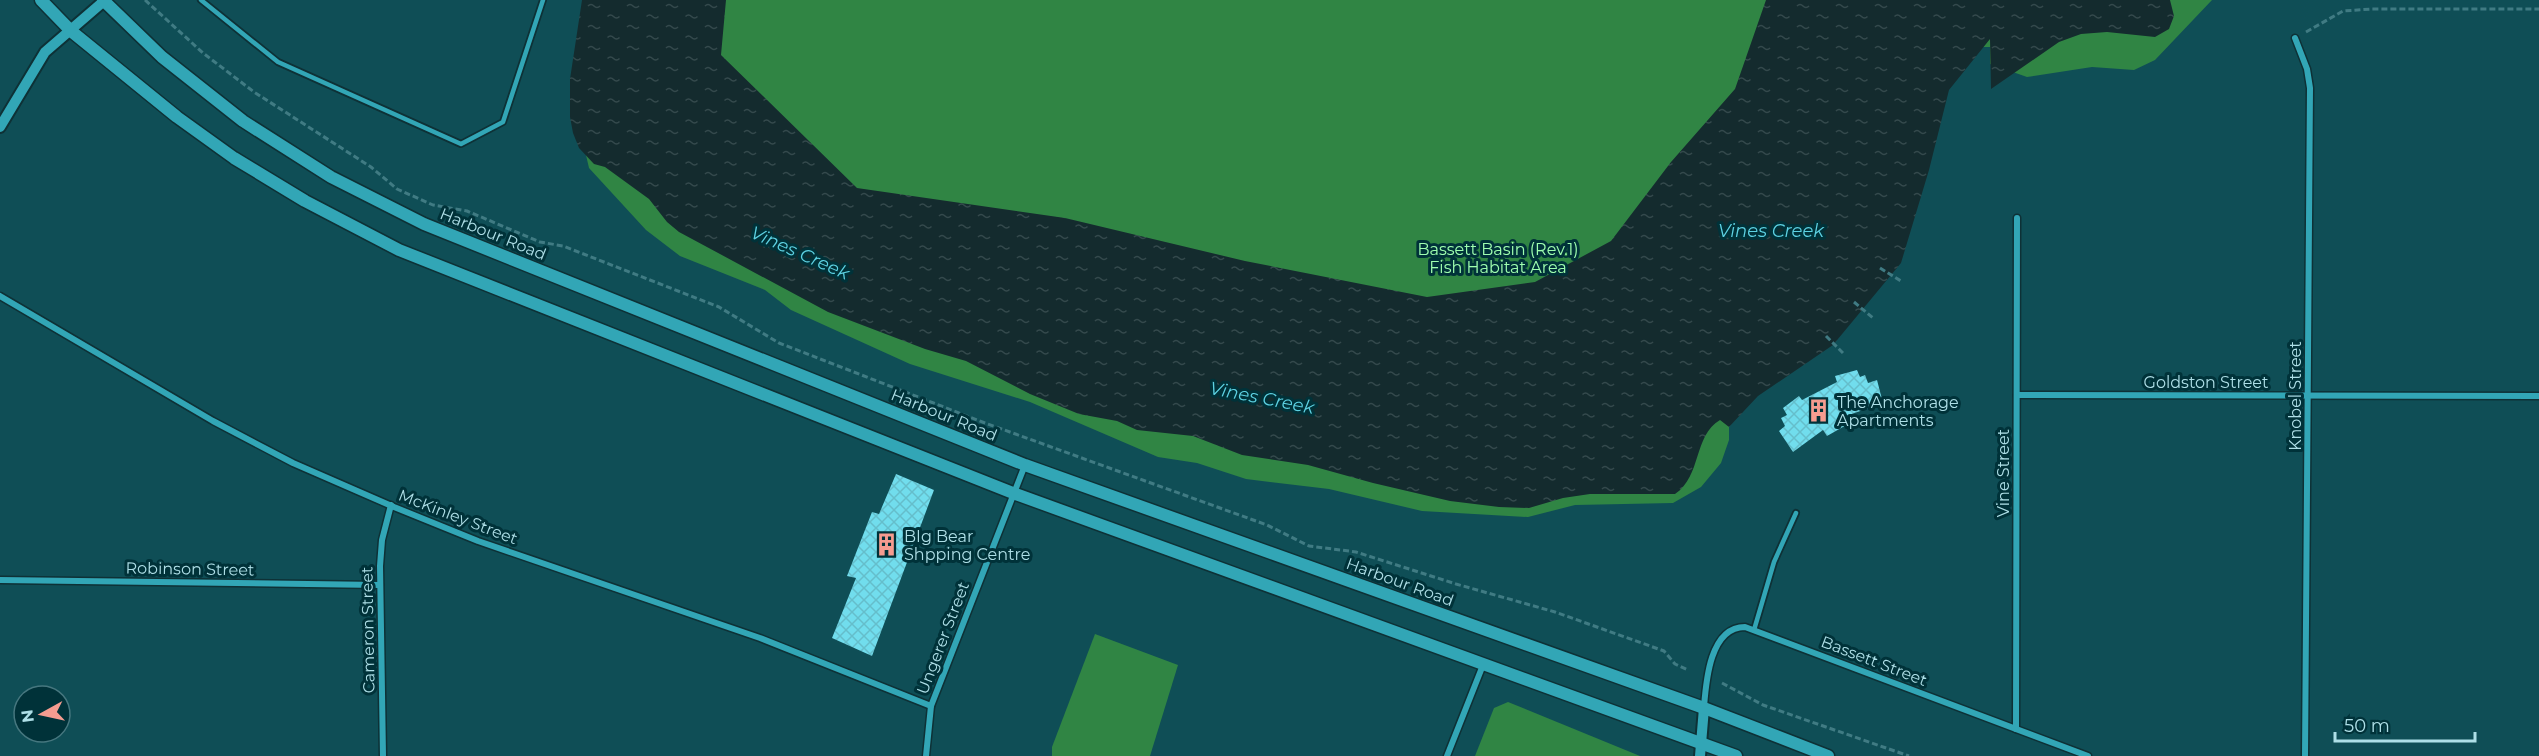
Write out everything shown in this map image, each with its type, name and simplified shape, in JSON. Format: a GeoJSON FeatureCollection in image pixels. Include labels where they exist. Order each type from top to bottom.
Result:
{"type":"FeatureCollection","features":[{"type":"Feature","properties":{"kind":"main road"},"geometry":{"type":"LineString","coordinates":[[41,0],[71,31],[177,117],[234,159],[305,201],[399,250],[1013,493],[1484,664],[1700,750],[1736,756]]}},
{"type":"Feature","properties":{"kind":"main road","name":"Harbour Road"},"geometry":{"type":"LineString","coordinates":[[104,0],[162,57],[243,121],[331,177],[424,224],[1025,465],[1704,708],[1828,756]]}},
{"type":"Feature","properties":{"kind":"street"},"geometry":{"type":"LineString","coordinates":[[0,127],[45,52],[104,0]]}},
{"type":"Feature","properties":{"kind":"street","name":"Knobel Street"},"geometry":{"type":"LineString","coordinates":[[2295,38],[2307,69],[2310,88],[2305,756]]}},
{"type":"Feature","properties":{"kind":"street","name":"Vine Street"},"geometry":{"type":"LineString","coordinates":[[2016,729],[2017,218]]}},
{"type":"Feature","properties":{"kind":"street","name":"McKinley Street"},"geometry":{"type":"LineString","coordinates":[[0,296],[213,421],[293,462],[391,506],[478,541],[760,638],[931,706]]}},
{"type":"Feature","properties":{"kind":"street","name":"Goldston Street"},"geometry":{"type":"LineString","coordinates":[[2017,395],[2539,396]]}},
{"type":"Feature","properties":{"kind":"street","name":"Ungerer Street"},"geometry":{"type":"LineString","coordinates":[[926,756],[931,706],[1025,465]]}},
{"type":"Feature","properties":{"kind":"street","name":"Cameron Street"},"geometry":{"type":"LineString","coordinates":[[383,756],[380,585],[382,540],[391,506]]}},
{"type":"Feature","properties":{"kind":"street","name":"Robinson Street"},"geometry":{"type":"LineString","coordinates":[[0,580],[380,585]]}},
{"type":"Feature","properties":{"kind":"street","name":"Bassett Street"},"geometry":{"type":"LineString","coordinates":[[1704,708],[1706,677],[1720,639],[1735,627],[1754,630],[2088,756]]}},
{"type":"Feature","properties":{"kind":"street"},"geometry":{"type":"LineString","coordinates":[[1448,756],[1484,664]]}},
{"type":"Feature","properties":{"kind":"street"},"geometry":{"type":"LineString","coordinates":[[1700,750],[1704,708]]}},
{"type":"Feature","properties":{"kind":"lane"},"geometry":{"type":"LineString","coordinates":[[201,0],[278,62],[461,144],[504,122],[543,0]]}},
{"type":"Feature","properties":{"kind":"lane"},"geometry":{"type":"LineString","coordinates":[[1754,630],[1774,562],[1796,513]]}},
{"type":"Feature","properties":{"kind":"path"},"geometry":{"type":"LineString","coordinates":[[145,0],[203,53],[254,92],[371,167],[397,189],[433,206],[467,211],[540,242],[563,246],[719,307],[779,343],[985,423],[1267,525],[1308,546],[1356,552],[1555,612],[1661,650],[1675,664],[1688,670]]}},
{"type":"Feature","properties":{"kind":"path"},"geometry":{"type":"LineString","coordinates":[[2295,38],[2343,11],[2539,9]]}},
{"type":"Feature","properties":{"kind":"path"},"geometry":{"type":"LineString","coordinates":[[1880,268],[1901,281]]}},
{"type":"Feature","properties":{"kind":"path"},"geometry":{"type":"LineString","coordinates":[[1854,302],[1873,318]]}},
{"type":"Feature","properties":{"kind":"path"},"geometry":{"type":"LineString","coordinates":[[1826,336],[1844,353]]}},
{"type":"Feature","properties":{"kind":"path"},"geometry":{"type":"LineString","coordinates":[[1722,683],[1763,705],[1909,756]]}},
{"type":"Feature","properties":{"kind":"green space","name":"Bassett Basin (Rev.1) Fish Habitat Area"},"geometry":{"type":"Polygon","coordinates":[[[584,0],[2212,0],[2155,60],[2134,70],[2092,67],[2027,77],[1990,64],[1990,47],[1912,47],[1729,373],[1729,440],[1721,463],[1701,487],[1673,503],[1575,505],[1528,517],[1422,511],[1329,489],[1246,479],[1197,463],[1158,457],[1030,402],[910,364],[791,310],[765,290],[680,256],[646,230],[589,168],[579,125],[584,0]]]}},
{"type":"Feature","properties":{"kind":"green space"},"geometry":{"type":"Polygon","coordinates":[[[1095,634],[1178,665],[1150,756],[1052,756],[1052,747],[1095,634]]]}},
{"type":"Feature","properties":{"kind":"green space"},"geometry":{"type":"Polygon","coordinates":[[[1508,702],[1640,756],[1475,756],[1494,708],[1508,702]]]}},
{"type":"Feature","properties":{"kind":"water","name":"Vines Creek"},"geometry":{"type":"Polygon","coordinates":[[[582,0],[726,0],[721,55],[857,188],[1065,218],[1245,261],[1427,297],[1535,282],[1611,241],[1671,162],[1735,89],[1766,0],[2170,0],[2174,16],[2169,29],[2155,37],[2107,32],[2081,34],[2059,42],[1991,89],[1990,39],[1949,90],[1929,170],[1901,263],[1833,345],[1758,396],[1729,427],[1720,420],[1711,427],[1705,436],[1690,477],[1675,494],[1590,494],[1563,498],[1529,508],[1450,501],[1308,465],[1242,455],[1193,436],[1137,430],[1117,421],[1079,414],[1030,394],[966,361],[925,349],[828,312],[679,232],[667,222],[649,199],[605,167],[594,164],[579,148],[570,117],[570,79],[582,0]]]}},
{"type":"Feature","properties":{"kind":"building","name":"The Anchorage Apartments"},"geometry":{"type":"Polygon","coordinates":[[[1857,370],[1860,377],[1865,375],[1868,383],[1877,380],[1883,403],[1846,416],[1850,423],[1827,436],[1823,430],[1793,452],[1779,431],[1785,426],[1781,418],[1787,415],[1783,408],[1799,396],[1802,400],[1837,382],[1835,376],[1857,370]]]}},
{"type":"Feature","properties":{"kind":"building","name":"BIg Bear Shpping Centre"},"geometry":{"type":"Polygon","coordinates":[[[896,474],[934,490],[872,656],[832,638],[856,578],[847,576],[872,512],[879,514],[896,474]]]}},
{"type":"Feature","properties":{"kind":"place","name":"The Anchorage Apartments"},"geometry":{"type":"Point","coordinates":[1819,411]}},
{"type":"Feature","properties":{"kind":"place","name":"BIg Bear Shpping Centre"},"geometry":{"type":"Point","coordinates":[886,545]}}]}
